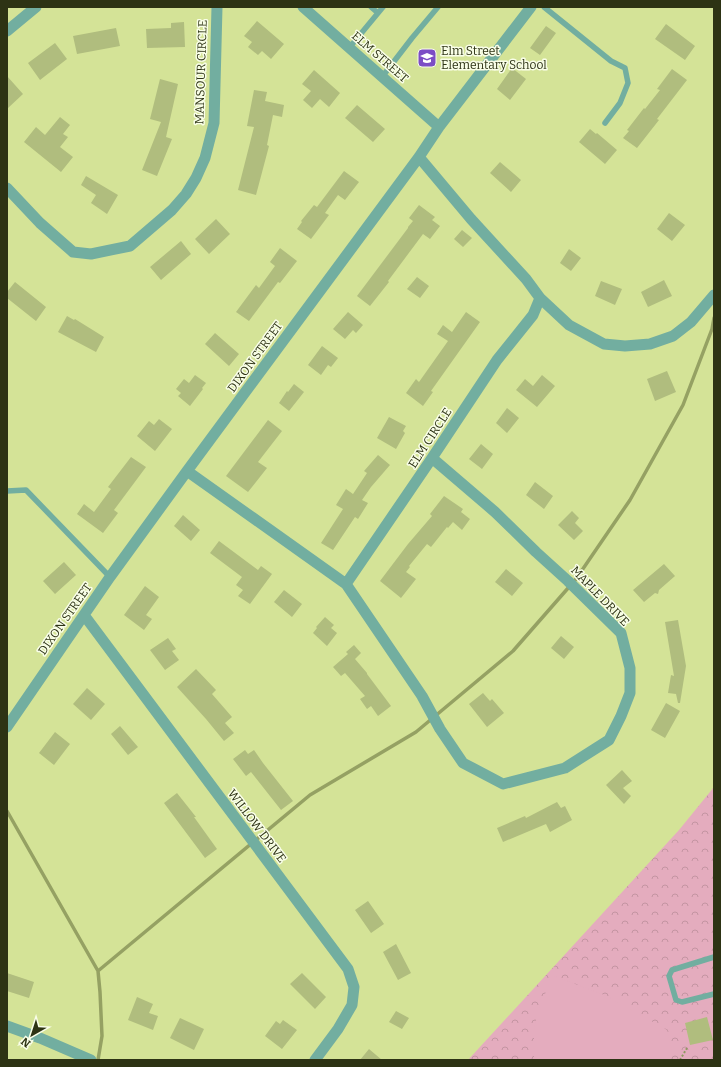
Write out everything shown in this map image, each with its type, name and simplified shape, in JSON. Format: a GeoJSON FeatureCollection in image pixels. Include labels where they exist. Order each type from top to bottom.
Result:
{"type":"FeatureCollection","features":[{"type":"Feature","properties":{"kind":"street"},"geometry":{"type":"LineString","coordinates":[[7,31],[36,7]]}},
{"type":"Feature","properties":{"kind":"street","name":"MANSOUR CIRCLE"},"geometry":{"type":"LineString","coordinates":[[7,188],[40,223],[73,252],[91,254],[130,246],[172,210],[186,194],[196,178],[205,158],[214,123],[217,7]]}},
{"type":"Feature","properties":{"kind":"street","name":"ELM STREET"},"geometry":{"type":"LineString","coordinates":[[303,7],[439,127]]}},
{"type":"Feature","properties":{"kind":"street","name":"DIXON STREET"},"geometry":{"type":"LineString","coordinates":[[7,727],[110,578],[187,471],[419,157],[439,127],[531,7]]}},
{"type":"Feature","properties":{"kind":"street"},"geometry":{"type":"LineString","coordinates":[[419,157],[540,298],[569,325],[604,344],[625,346],[650,344],[673,336],[691,322],[714,295]]}},
{"type":"Feature","properties":{"kind":"street","name":"ELM CIRCLE"},"geometry":{"type":"LineString","coordinates":[[346,584],[432,458],[496,360],[533,315],[540,298]]}},
{"type":"Feature","properties":{"kind":"street","name":"MAPLE DRIVE"},"geometry":{"type":"LineString","coordinates":[[346,584],[422,696],[440,730],[463,763],[503,784],[565,768],[610,740],[622,716],[630,693],[630,668],[621,633],[495,512],[432,458]]}},
{"type":"Feature","properties":{"kind":"street"},"geometry":{"type":"LineString","coordinates":[[187,471],[346,584]]}},
{"type":"Feature","properties":{"kind":"street","name":"WILLOW DRIVE"},"geometry":{"type":"LineString","coordinates":[[84,615],[348,969],[354,987],[352,1005],[338,1029],[315,1060]]}},
{"type":"Feature","properties":{"kind":"street"},"geometry":{"type":"LineString","coordinates":[[7,1026],[40,1038],[91,1060]]}},
{"type":"Feature","properties":{"kind":"lane"},"geometry":{"type":"LineString","coordinates":[[371,7],[378,13]]}},
{"type":"Feature","properties":{"kind":"lane"},"geometry":{"type":"LineString","coordinates":[[349,48],[383,7]]}},
{"type":"Feature","properties":{"kind":"lane"},"geometry":{"type":"LineString","coordinates":[[382,77],[438,7]]}},
{"type":"Feature","properties":{"kind":"lane"},"geometry":{"type":"LineString","coordinates":[[544,7],[611,60],[624,68],[628,83],[620,103],[604,123]]}},
{"type":"Feature","properties":{"kind":"lane"},"geometry":{"type":"LineString","coordinates":[[7,491],[26,490],[110,578]]}},
{"type":"Feature","properties":{"kind":"lane"},"geometry":{"type":"LineString","coordinates":[[714,957],[672,970],[669,976],[676,1000],[682,1002],[714,994]]}},
{"type":"Feature","properties":{"kind":"path"},"geometry":{"type":"LineString","coordinates":[[680,1060],[687,1048]]}},
{"type":"Feature","properties":{"kind":"green space"},"geometry":{"type":"Polygon","coordinates":[[[714,787],[714,1060],[468,1060],[679,830],[714,787]]]}},
{"type":"Feature","properties":{"kind":"green space"},"geometry":{"type":"Polygon","coordinates":[[[554,976],[607,996],[667,1030],[672,1050],[666,1060],[534,1060],[534,1029],[540,1004],[554,976]]]}},
{"type":"Feature","properties":{"kind":"building"},"geometry":{"type":"Polygon","coordinates":[[[257,21],[284,44],[271,59],[262,51],[258,55],[248,47],[252,42],[244,36],[257,21]]]}},
{"type":"Feature","properties":{"kind":"building"},"geometry":{"type":"Polygon","coordinates":[[[184,22],[185,47],[147,48],[146,29],[171,28],[171,23],[184,22]]]}},
{"type":"Feature","properties":{"kind":"building"},"geometry":{"type":"Polygon","coordinates":[[[666,24],[695,46],[685,60],[655,39],[666,24]]]}},
{"type":"Feature","properties":{"kind":"building"},"geometry":{"type":"Polygon","coordinates":[[[546,26],[556,33],[540,55],[530,48],[546,26]]]}},
{"type":"Feature","properties":{"kind":"building"},"geometry":{"type":"Polygon","coordinates":[[[116,28],[120,46],[77,54],[73,36],[116,28]]]}},
{"type":"Feature","properties":{"kind":"building"},"geometry":{"type":"Polygon","coordinates":[[[55,43],[67,59],[40,80],[28,63],[55,43]]]}},
{"type":"Feature","properties":{"kind":"building"},"geometry":{"type":"Polygon","coordinates":[[[512,68],[526,79],[510,100],[497,89],[512,68]]]}},
{"type":"Feature","properties":{"kind":"building"},"geometry":{"type":"Polygon","coordinates":[[[672,69],[687,80],[637,148],[623,138],[629,131],[627,130],[660,90],[657,89],[672,69]]]}},
{"type":"Feature","properties":{"kind":"building"},"geometry":{"type":"Polygon","coordinates":[[[314,70],[340,93],[329,107],[320,99],[312,108],[303,100],[311,91],[302,84],[314,70]]]}},
{"type":"Feature","properties":{"kind":"building"},"geometry":{"type":"Polygon","coordinates":[[[7,76],[23,94],[7,109],[7,76]]]}},
{"type":"Feature","properties":{"kind":"building"},"geometry":{"type":"Polygon","coordinates":[[[160,79],[178,84],[166,137],[172,139],[157,176],[142,170],[161,122],[150,119],[160,79]]]}},
{"type":"Feature","properties":{"kind":"building"},"geometry":{"type":"Polygon","coordinates":[[[254,90],[267,92],[265,101],[284,105],[282,117],[273,115],[267,145],[269,146],[256,195],[238,190],[254,127],[247,126],[254,90]]]}},
{"type":"Feature","properties":{"kind":"building"},"geometry":{"type":"Polygon","coordinates":[[[357,105],[385,129],[373,142],[345,118],[357,105]]]}},
{"type":"Feature","properties":{"kind":"building"},"geometry":{"type":"Polygon","coordinates":[[[60,117],[70,125],[63,134],[68,137],[60,147],[73,157],[61,172],[24,142],[36,127],[45,135],[60,117]]]}},
{"type":"Feature","properties":{"kind":"building"},"geometry":{"type":"Polygon","coordinates":[[[590,129],[617,150],[605,164],[579,142],[590,129]]]}},
{"type":"Feature","properties":{"kind":"building"},"geometry":{"type":"Polygon","coordinates":[[[500,162],[521,180],[511,192],[490,173],[500,162]]]}},
{"type":"Feature","properties":{"kind":"building"},"geometry":{"type":"Polygon","coordinates":[[[344,171],[359,182],[345,200],[338,195],[325,213],[329,215],[311,239],[297,229],[302,222],[301,221],[314,205],[317,207],[344,171]]]}},
{"type":"Feature","properties":{"kind":"building"},"geometry":{"type":"Polygon","coordinates":[[[86,176],[118,195],[107,214],[91,203],[96,195],[81,185],[86,176]]]}},
{"type":"Feature","properties":{"kind":"building"},"geometry":{"type":"Polygon","coordinates":[[[419,205],[435,217],[432,220],[440,226],[430,239],[423,234],[370,306],[357,296],[413,221],[409,218],[419,205]]]}},
{"type":"Feature","properties":{"kind":"building"},"geometry":{"type":"Polygon","coordinates":[[[669,213],[685,225],[672,241],[657,229],[669,213]]]}},
{"type":"Feature","properties":{"kind":"building"},"geometry":{"type":"Polygon","coordinates":[[[216,219],[230,234],[209,254],[195,239],[216,219]]]}},
{"type":"Feature","properties":{"kind":"building"},"geometry":{"type":"Polygon","coordinates":[[[462,230],[472,238],[463,247],[454,239],[462,230]]]}},
{"type":"Feature","properties":{"kind":"building"},"geometry":{"type":"Polygon","coordinates":[[[181,241],[191,254],[161,280],[150,267],[181,241]]]}},
{"type":"Feature","properties":{"kind":"building"},"geometry":{"type":"Polygon","coordinates":[[[280,248],[297,261],[280,283],[278,282],[249,321],[236,312],[256,285],[259,288],[275,266],[270,262],[280,248]]]}},
{"type":"Feature","properties":{"kind":"building"},"geometry":{"type":"Polygon","coordinates":[[[569,249],[581,258],[571,271],[560,263],[569,249]]]}},
{"type":"Feature","properties":{"kind":"building"},"geometry":{"type":"Polygon","coordinates":[[[417,277],[429,286],[420,298],[407,289],[417,277]]]}},
{"type":"Feature","properties":{"kind":"building"},"geometry":{"type":"Polygon","coordinates":[[[664,280],[672,296],[648,307],[641,292],[664,280]]]}},
{"type":"Feature","properties":{"kind":"building"},"geometry":{"type":"Polygon","coordinates":[[[601,281],[622,289],[615,305],[595,296],[601,281]]]}},
{"type":"Feature","properties":{"kind":"building"},"geometry":{"type":"Polygon","coordinates":[[[15,282],[46,307],[36,321],[7,298],[7,292],[15,282]]]}},
{"type":"Feature","properties":{"kind":"building"},"geometry":{"type":"Polygon","coordinates":[[[348,312],[363,325],[356,333],[353,330],[345,339],[333,329],[348,312]]]}},
{"type":"Feature","properties":{"kind":"building"},"geometry":{"type":"Polygon","coordinates":[[[466,312],[480,322],[431,391],[433,392],[423,406],[406,393],[416,379],[419,382],[448,341],[437,334],[443,325],[452,332],[466,312]]]}},
{"type":"Feature","properties":{"kind":"building"},"geometry":{"type":"Polygon","coordinates":[[[67,316],[74,320],[75,319],[104,337],[96,352],[58,332],[67,316]]]}},
{"type":"Feature","properties":{"kind":"building"},"geometry":{"type":"Polygon","coordinates":[[[215,333],[239,354],[229,366],[205,344],[215,333]]]}},
{"type":"Feature","properties":{"kind":"building"},"geometry":{"type":"Polygon","coordinates":[[[322,346],[338,358],[331,367],[328,365],[321,375],[308,365],[322,346]]]}},
{"type":"Feature","properties":{"kind":"building"},"geometry":{"type":"Polygon","coordinates":[[[667,371],[676,392],[655,401],[647,379],[667,371]]]}},
{"type":"Feature","properties":{"kind":"building"},"geometry":{"type":"Polygon","coordinates":[[[195,375],[206,383],[190,406],[178,396],[181,393],[176,389],[184,379],[189,383],[195,375]]]}},
{"type":"Feature","properties":{"kind":"building"},"geometry":{"type":"Polygon","coordinates":[[[542,375],[555,386],[537,407],[516,390],[525,379],[533,386],[542,375]]]}},
{"type":"Feature","properties":{"kind":"building"},"geometry":{"type":"Polygon","coordinates":[[[294,384],[304,392],[289,411],[279,403],[294,384]]]}},
{"type":"Feature","properties":{"kind":"building"},"geometry":{"type":"Polygon","coordinates":[[[507,408],[519,418],[507,433],[496,423],[507,408]]]}},
{"type":"Feature","properties":{"kind":"building"},"geometry":{"type":"Polygon","coordinates":[[[389,417],[406,426],[403,431],[405,433],[396,449],[377,438],[389,417]]]}},
{"type":"Feature","properties":{"kind":"building"},"geometry":{"type":"Polygon","coordinates":[[[159,419],[172,429],[155,451],[137,436],[149,421],[154,425],[159,419]]]}},
{"type":"Feature","properties":{"kind":"building"},"geometry":{"type":"Polygon","coordinates":[[[268,420],[282,431],[258,462],[267,468],[248,492],[226,476],[268,420]]]}},
{"type":"Feature","properties":{"kind":"building"},"geometry":{"type":"Polygon","coordinates":[[[481,444],[493,454],[482,469],[469,459],[481,444]]]}},
{"type":"Feature","properties":{"kind":"building"},"geometry":{"type":"Polygon","coordinates":[[[378,455],[390,465],[362,500],[368,503],[358,519],[355,517],[333,550],[321,543],[343,509],[336,505],[346,489],[353,494],[367,473],[364,471],[378,455]]]}},
{"type":"Feature","properties":{"kind":"building"},"geometry":{"type":"Polygon","coordinates":[[[131,457],[146,467],[114,510],[118,513],[103,533],[77,514],[84,504],[94,512],[111,489],[108,487],[131,457]]]}},
{"type":"Feature","properties":{"kind":"building"},"geometry":{"type":"Polygon","coordinates":[[[535,482],[553,496],[544,509],[526,495],[535,482]]]}},
{"type":"Feature","properties":{"kind":"building"},"geometry":{"type":"Polygon","coordinates":[[[444,496],[463,509],[461,512],[470,519],[462,530],[453,522],[448,528],[447,527],[431,547],[427,544],[406,572],[416,579],[401,598],[380,581],[408,544],[432,516],[430,514],[444,496]]]}},
{"type":"Feature","properties":{"kind":"building"},"geometry":{"type":"Polygon","coordinates":[[[572,511],[579,518],[575,523],[583,531],[574,540],[558,525],[572,511]]]}},
{"type":"Feature","properties":{"kind":"building"},"geometry":{"type":"Polygon","coordinates":[[[183,515],[200,530],[191,541],[174,526],[183,515]]]}},
{"type":"Feature","properties":{"kind":"building"},"geometry":{"type":"Polygon","coordinates":[[[219,541],[258,570],[261,566],[272,574],[250,604],[238,596],[243,590],[236,585],[242,577],[210,553],[219,541]]]}},
{"type":"Feature","properties":{"kind":"building"},"geometry":{"type":"Polygon","coordinates":[[[64,562],[76,575],[55,594],[43,581],[64,562]]]}},
{"type":"Feature","properties":{"kind":"building"},"geometry":{"type":"Polygon","coordinates":[[[664,564],[675,576],[659,590],[658,594],[655,593],[644,602],[633,590],[664,564]]]}},
{"type":"Feature","properties":{"kind":"building"},"geometry":{"type":"Polygon","coordinates":[[[506,569],[523,583],[512,596],[495,582],[506,569]]]}},
{"type":"Feature","properties":{"kind":"building"},"geometry":{"type":"Polygon","coordinates":[[[145,586],[159,597],[146,615],[152,619],[144,630],[124,615],[145,586]]]}},
{"type":"Feature","properties":{"kind":"building"},"geometry":{"type":"Polygon","coordinates":[[[284,590],[302,604],[292,617],[274,602],[284,590]]]}},
{"type":"Feature","properties":{"kind":"building"},"geometry":{"type":"Polygon","coordinates":[[[325,617],[334,625],[331,628],[337,633],[327,646],[313,633],[325,617]]]}},
{"type":"Feature","properties":{"kind":"building"},"geometry":{"type":"Polygon","coordinates":[[[678,620],[686,666],[680,703],[678,703],[676,694],[668,693],[671,675],[674,676],[665,622],[678,620]]]}},
{"type":"Feature","properties":{"kind":"building"},"geometry":{"type":"Polygon","coordinates":[[[561,636],[574,647],[564,659],[551,648],[561,636]]]}},
{"type":"Feature","properties":{"kind":"building"},"geometry":{"type":"Polygon","coordinates":[[[168,638],[176,649],[172,651],[179,660],[165,670],[150,650],[168,638]]]}},
{"type":"Feature","properties":{"kind":"building"},"geometry":{"type":"Polygon","coordinates":[[[354,645],[361,653],[355,659],[391,706],[378,716],[371,706],[367,709],[360,699],[365,696],[345,673],[341,676],[333,667],[348,654],[346,652],[354,645]]]}},
{"type":"Feature","properties":{"kind":"building"},"geometry":{"type":"Polygon","coordinates":[[[196,669],[216,690],[212,694],[232,717],[225,723],[234,733],[224,741],[177,687],[196,669]]]}},
{"type":"Feature","properties":{"kind":"building"},"geometry":{"type":"Polygon","coordinates":[[[87,688],[105,704],[91,720],[73,704],[87,688]]]}},
{"type":"Feature","properties":{"kind":"building"},"geometry":{"type":"Polygon","coordinates":[[[483,693],[490,701],[492,699],[504,713],[487,727],[469,704],[483,693]]]}},
{"type":"Feature","properties":{"kind":"building"},"geometry":{"type":"Polygon","coordinates":[[[666,703],[680,711],[665,738],[651,730],[666,703]]]}},
{"type":"Feature","properties":{"kind":"building"},"geometry":{"type":"Polygon","coordinates":[[[120,726],[138,747],[128,755],[111,734],[120,726]]]}},
{"type":"Feature","properties":{"kind":"building"},"geometry":{"type":"Polygon","coordinates":[[[55,732],[70,744],[54,765],[39,753],[55,732]]]}},
{"type":"Feature","properties":{"kind":"building"},"geometry":{"type":"Polygon","coordinates":[[[245,750],[248,754],[254,750],[293,801],[281,810],[251,772],[246,776],[233,759],[245,750]]]}},
{"type":"Feature","properties":{"kind":"building"},"geometry":{"type":"Polygon","coordinates":[[[622,770],[632,781],[623,788],[631,796],[624,804],[606,785],[622,770]]]}},
{"type":"Feature","properties":{"kind":"building"},"geometry":{"type":"Polygon","coordinates":[[[177,793],[196,817],[194,817],[217,849],[205,858],[164,803],[177,793]]]}},
{"type":"Feature","properties":{"kind":"building"},"geometry":{"type":"Polygon","coordinates":[[[557,802],[561,808],[565,806],[572,820],[550,832],[546,824],[503,842],[497,828],[525,816],[526,818],[557,802]]]}},
{"type":"Feature","properties":{"kind":"building"},"geometry":{"type":"Polygon","coordinates":[[[368,901],[384,924],[371,933],[355,910],[368,901]]]}},
{"type":"Feature","properties":{"kind":"building"},"geometry":{"type":"Polygon","coordinates":[[[396,944],[411,973],[398,980],[383,952],[396,944]]]}},
{"type":"Feature","properties":{"kind":"building"},"geometry":{"type":"Polygon","coordinates":[[[7,973],[34,982],[29,998],[7,991],[7,973]]]}},
{"type":"Feature","properties":{"kind":"building"},"geometry":{"type":"Polygon","coordinates":[[[302,973],[326,997],[315,1009],[290,984],[302,973]]]}},
{"type":"Feature","properties":{"kind":"building"},"geometry":{"type":"Polygon","coordinates":[[[137,997],[153,1004],[149,1013],[158,1016],[153,1030],[128,1020],[137,997]]]}},
{"type":"Feature","properties":{"kind":"building"},"geometry":{"type":"Polygon","coordinates":[[[396,1011],[409,1018],[402,1029],[389,1022],[396,1011]]]}},
{"type":"Feature","properties":{"kind":"building"},"geometry":{"type":"Polygon","coordinates":[[[707,1017],[713,1040],[690,1045],[685,1023],[707,1017]]]}},
{"type":"Feature","properties":{"kind":"building"},"geometry":{"type":"Polygon","coordinates":[[[180,1018],[204,1029],[194,1050],[170,1038],[180,1018]]]}},
{"type":"Feature","properties":{"kind":"building"},"geometry":{"type":"Polygon","coordinates":[[[283,1020],[297,1030],[282,1049],[265,1036],[276,1021],[280,1024],[283,1020]]]}},
{"type":"Feature","properties":{"kind":"building"},"geometry":{"type":"Polygon","coordinates":[[[369,1049],[382,1060],[360,1060],[369,1049]]]}},
{"type":"Feature","properties":{"kind":"waterway"},"geometry":{"type":"LineString","coordinates":[[98,971],[310,795],[416,732],[513,651],[576,579],[630,500],[683,405],[712,329],[714,318]]}},
{"type":"Feature","properties":{"kind":"waterway"},"geometry":{"type":"LineString","coordinates":[[7,811],[98,971],[102,1036],[98,1060]]}},
{"type":"Feature","properties":{"kind":"place","name":"Elm Street Elementary School"},"geometry":{"type":"Point","coordinates":[427,58]}}]}
